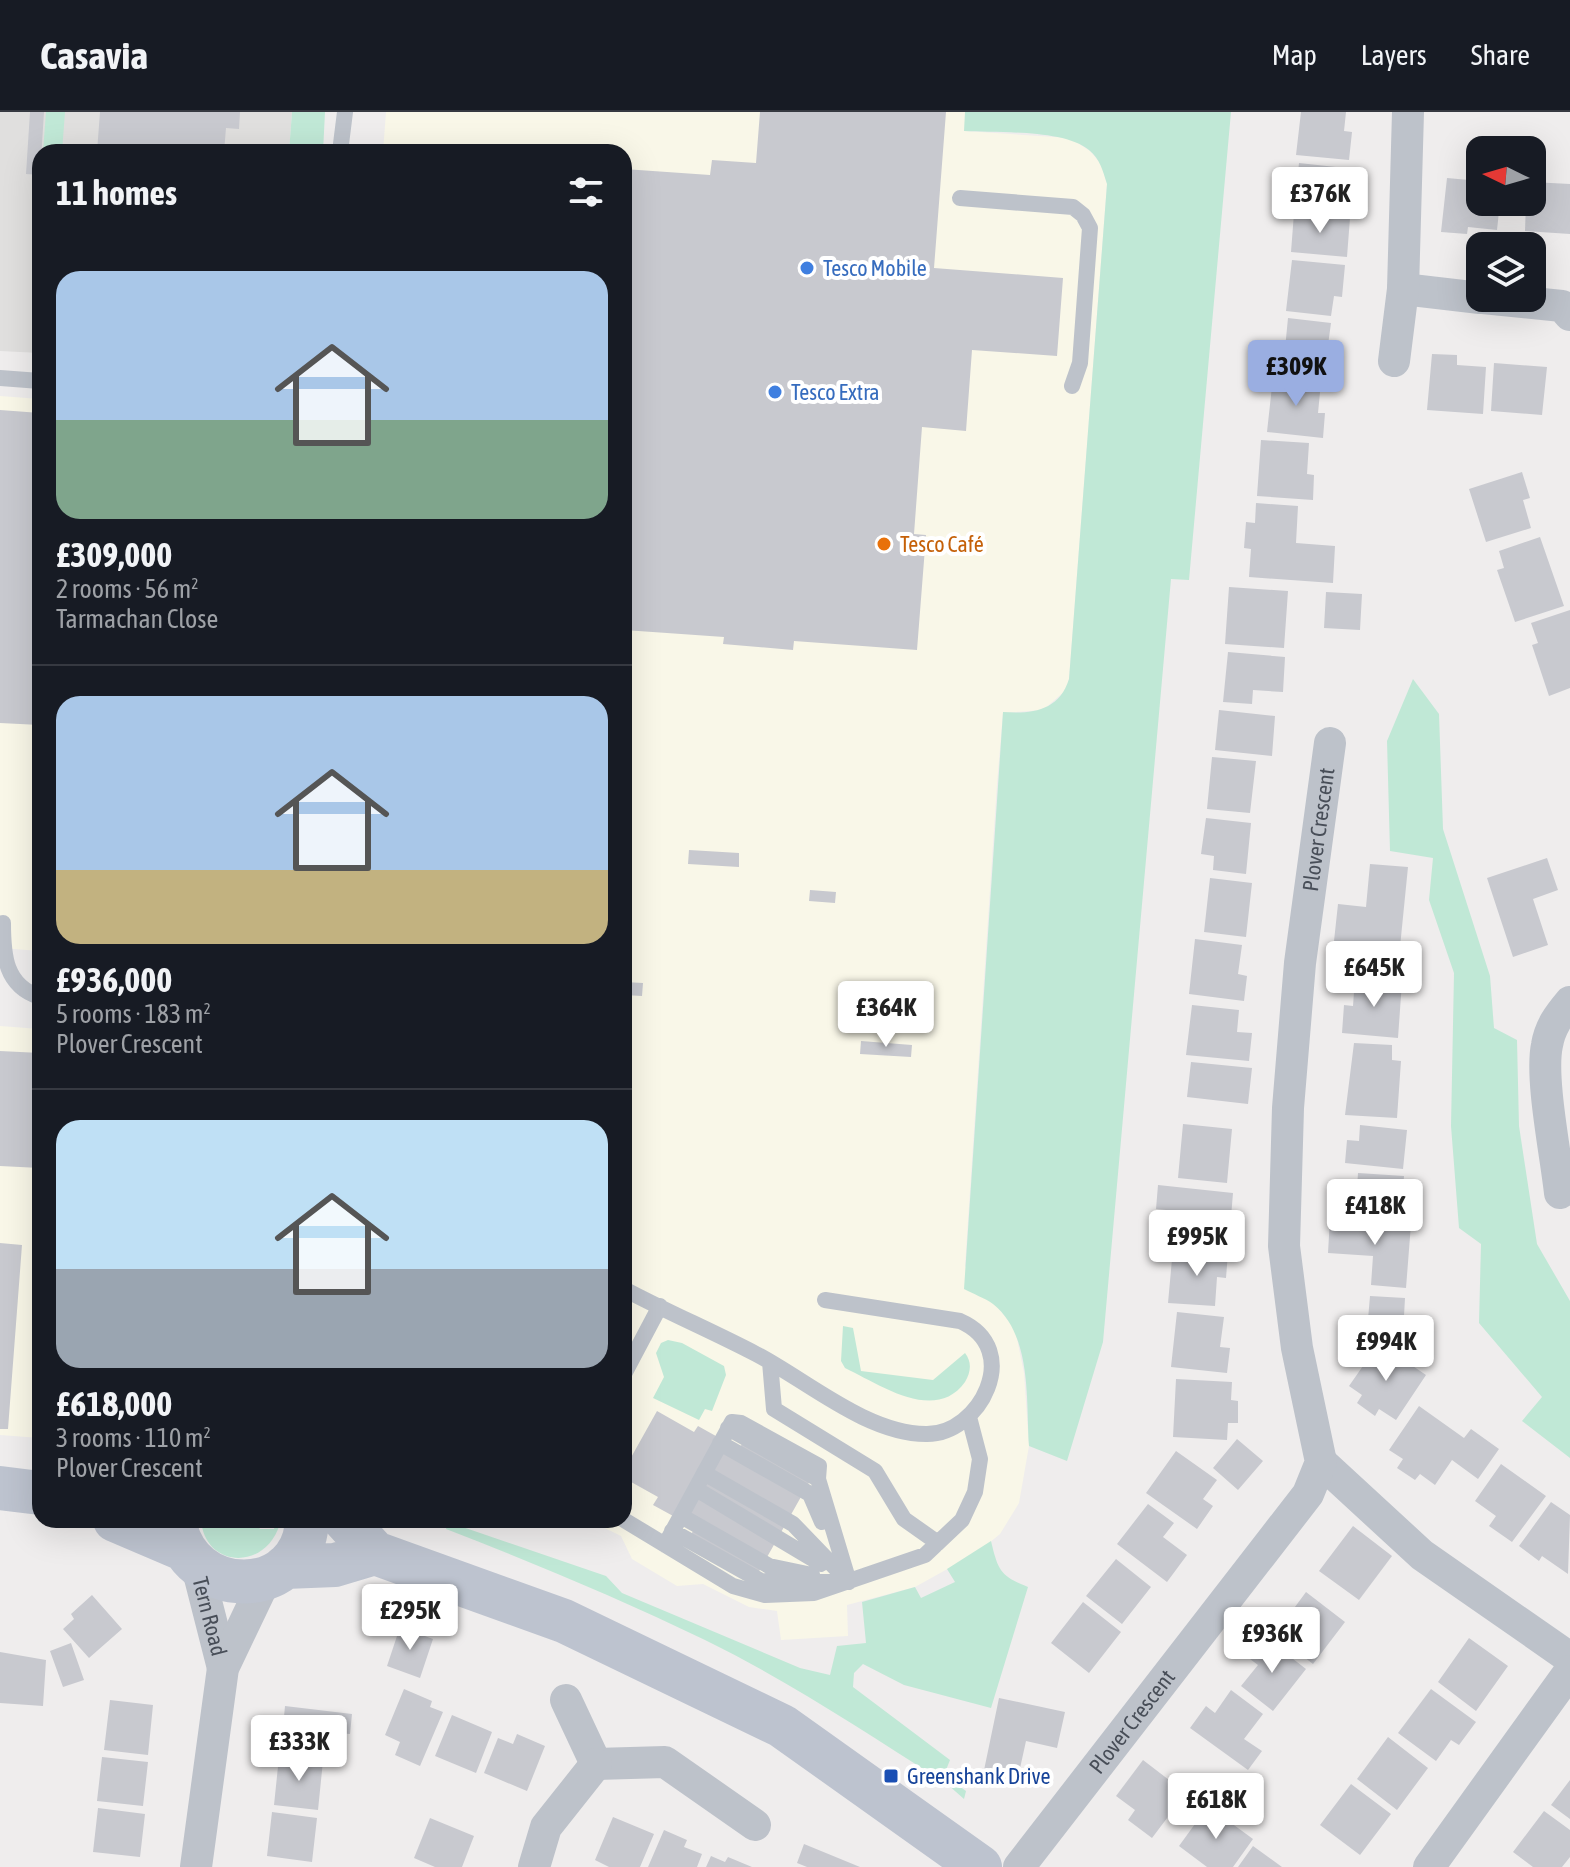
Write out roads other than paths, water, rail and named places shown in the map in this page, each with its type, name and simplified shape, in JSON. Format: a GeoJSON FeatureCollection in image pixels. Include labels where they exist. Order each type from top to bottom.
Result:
{"type":"FeatureCollection","features":[{"type":"Feature","properties":{"kind":"street"},"geometry":{"type":"LineString","coordinates":[[1394,361],[1403,289],[1408,112]]}},
{"type":"Feature","properties":{"kind":"street"},"geometry":{"type":"LineString","coordinates":[[1403,289],[1466,296]]}},
{"type":"Feature","properties":{"kind":"street"},"geometry":{"type":"LineString","coordinates":[[1546,304],[1567,306]]}},
{"type":"Feature","properties":{"kind":"street","name":"Plover Crescent"},"geometry":{"type":"LineString","coordinates":[[1019,1867],[1308,1494],[1321,1462],[1297,1348],[1284,1246],[1288,1108],[1300,963],[1330,743]]}},
{"type":"Feature","properties":{"kind":"street"},"geometry":{"type":"LineString","coordinates":[[1560,1193],[1561,1119],[1547,1046],[1555,1020],[1570,1002]]}},
{"type":"Feature","properties":{"kind":"street"},"geometry":{"type":"LineString","coordinates":[[1321,1462],[1422,1555],[1570,1658]]}},
{"type":"Feature","properties":{"kind":"street"},"geometry":{"type":"LineString","coordinates":[[0,1488],[32,1492]]}},
{"type":"Feature","properties":{"kind":"street"},"geometry":{"type":"LineString","coordinates":[[137,1528],[185,1545],[222,1580],[244,1583],[275,1572],[335,1565],[375,1553]]}},
{"type":"Feature","properties":{"kind":"street"},"geometry":{"type":"LineString","coordinates":[[275,1572],[298,1550],[305,1528]]}},
{"type":"Feature","properties":{"kind":"street"},"geometry":{"type":"LineString","coordinates":[[352,1528],[375,1553],[564,1621],[782,1726],[980,1867]]}},
{"type":"Feature","properties":{"kind":"street","name":"Tern Road"},"geometry":{"type":"LineString","coordinates":[[185,1545],[223,1668]]}},
{"type":"Feature","properties":{"kind":"street","name":"Tern Road"},"geometry":{"type":"LineString","coordinates":[[196,1867],[223,1668],[275,1572]]}},
{"type":"Feature","properties":{"kind":"street"},"geometry":{"type":"LineString","coordinates":[[1429,1867],[1570,1671]]}},
{"type":"Feature","properties":{"kind":"street"},"geometry":{"type":"LineString","coordinates":[[566,1700],[596,1764]]}},
{"type":"Feature","properties":{"kind":"street"},"geometry":{"type":"LineString","coordinates":[[534,1867],[546,1827],[596,1764],[665,1762],[755,1825]]}},
{"type":"Feature","properties":{"kind":"lane"},"geometry":{"type":"LineString","coordinates":[[341,144],[345,112]]}},
{"type":"Feature","properties":{"kind":"lane"},"geometry":{"type":"LineString","coordinates":[[960,198],[1073,207],[1083,215],[1090,228],[1080,363],[1072,386]]}},
{"type":"Feature","properties":{"kind":"lane"},"geometry":{"type":"LineString","coordinates":[[0,378],[32,380]]}},
{"type":"Feature","properties":{"kind":"lane"},"geometry":{"type":"LineString","coordinates":[[3,923],[7,970],[26,993],[32,995]]}},
{"type":"Feature","properties":{"kind":"lane"},"geometry":{"type":"LineString","coordinates":[[632,1293],[770,1362],[878,1424],[926,1434],[951,1430],[969,1417],[981,1400],[992,1362],[991,1348],[975,1328],[960,1321],[825,1300]]}},
{"type":"Feature","properties":{"kind":"lane"},"geometry":{"type":"LineString","coordinates":[[632,1346],[660,1306]]}},
{"type":"Feature","properties":{"kind":"lane"},"geometry":{"type":"LineString","coordinates":[[770,1362],[774,1409],[875,1471],[904,1519],[938,1543]]}},
{"type":"Feature","properties":{"kind":"lane"},"geometry":{"type":"LineString","coordinates":[[632,1523],[668,1538],[733,1586],[765,1595],[814,1593],[849,1582],[925,1555],[962,1520],[975,1492],[980,1459],[969,1417]]}},
{"type":"Feature","properties":{"kind":"lane"},"geometry":{"type":"LineString","coordinates":[[724,1436],[818,1479],[849,1582]]}},
{"type":"Feature","properties":{"kind":"lane"},"geometry":{"type":"LineString","coordinates":[[724,1436],[810,1494],[849,1582]]}},
{"type":"Feature","properties":{"kind":"lane"},"geometry":{"type":"LineString","coordinates":[[668,1538],[724,1436]]}},
{"type":"Feature","properties":{"kind":"lane"},"geometry":{"type":"LineString","coordinates":[[704,1473],[793,1524],[849,1582]]}},
{"type":"Feature","properties":{"kind":"lane"},"geometry":{"type":"LineString","coordinates":[[696,1489],[785,1539],[849,1582]]}},
{"type":"Feature","properties":{"kind":"lane"},"geometry":{"type":"LineString","coordinates":[[681,1516],[769,1566],[849,1582]]}},
{"type":"Feature","properties":{"kind":"place","name":"Tesco Mobile"},"geometry":{"type":"Point","coordinates":[807,268]}},
{"type":"Feature","properties":{"kind":"place","name":"Tesco Extra"},"geometry":{"type":"Point","coordinates":[775,392]}},
{"type":"Feature","properties":{"kind":"place","name":"Tesco Café"},"geometry":{"type":"Point","coordinates":[884,544]}},
{"type":"Feature","properties":{"kind":"place","name":"Greenshank Drive"},"geometry":{"type":"Point","coordinates":[891,1776]}}]}
